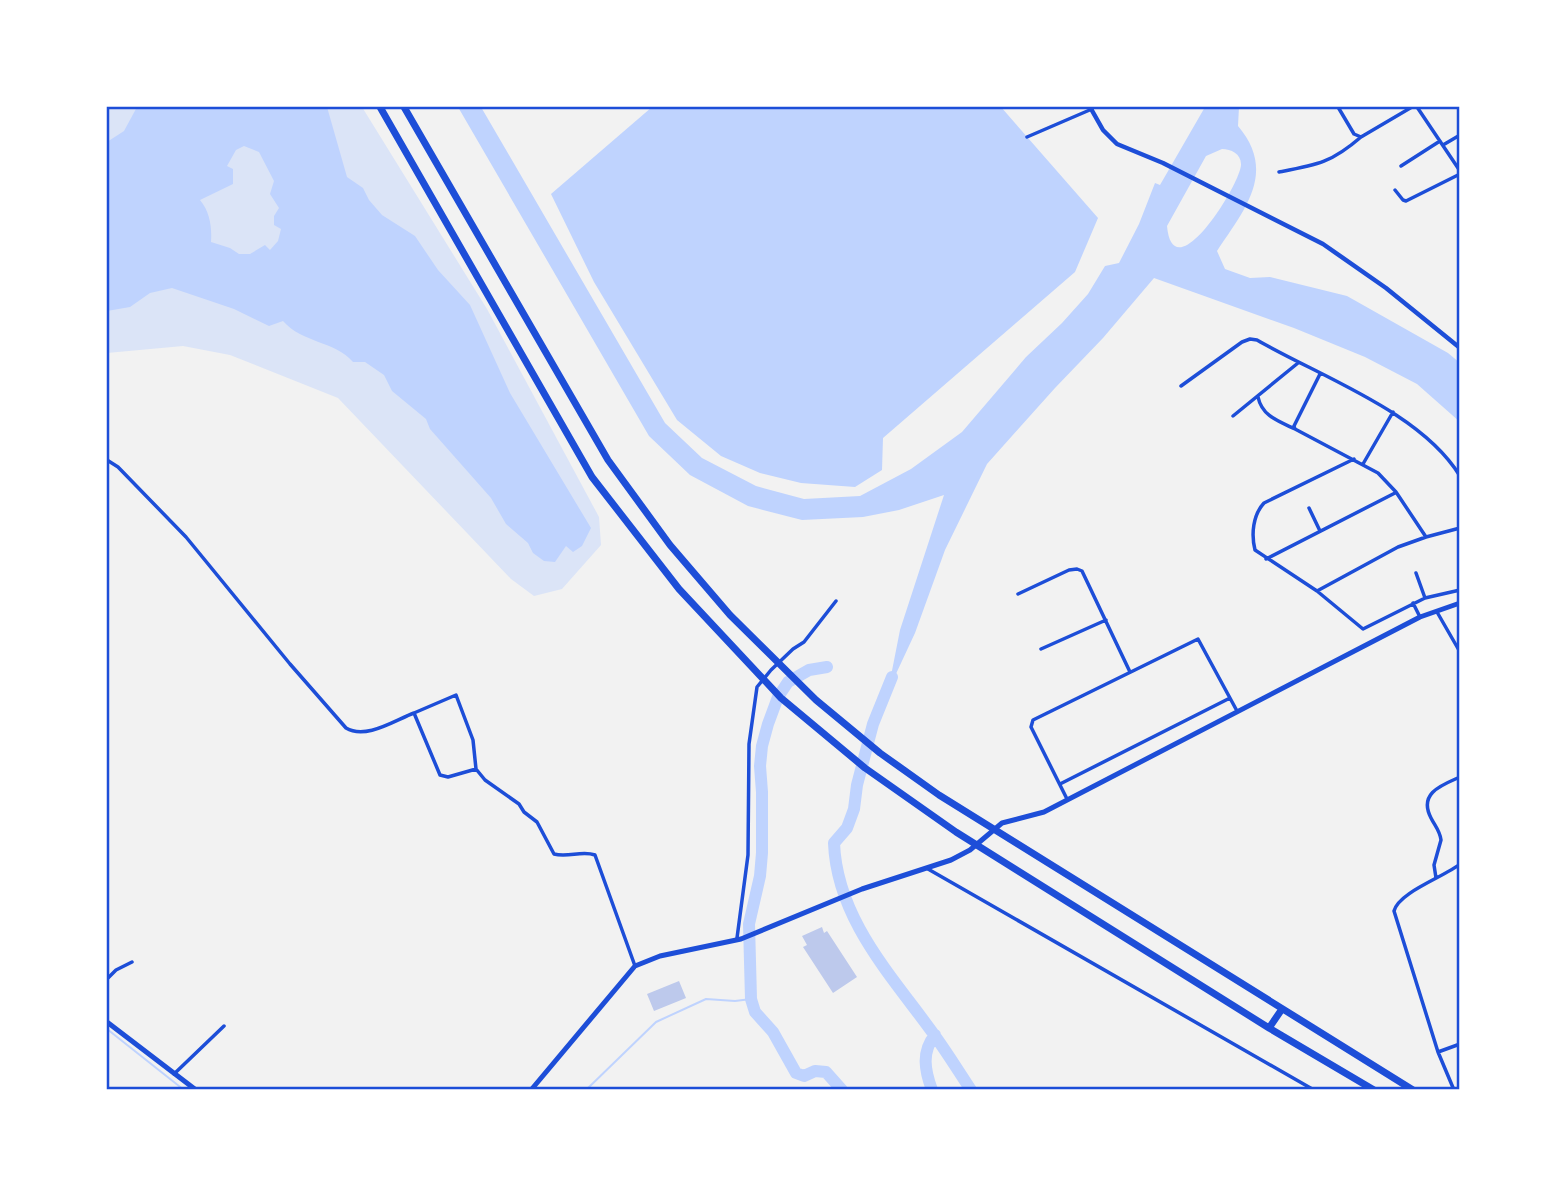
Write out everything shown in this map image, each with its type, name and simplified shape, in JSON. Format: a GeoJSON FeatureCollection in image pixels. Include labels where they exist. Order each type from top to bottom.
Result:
{"type":"FeatureCollection","features":[{"type":"Feature","properties":{"kind":"highway"},"geometry":{"type":"LineString","coordinates":[[380,107],[587,470],[679,589],[757,674],[827,737],[923,810],[1269,1028],[1374,1090]]}},
{"type":"Feature","properties":{"kind":"highway"},"geometry":{"type":"LineString","coordinates":[[404,107],[608,460],[694,576],[779,665],[841,722],[931,789],[1413,1090]]}},
{"type":"Feature","properties":{"kind":"highway"},"geometry":{"type":"LineString","coordinates":[[1269,1028],[1282,1009]]}},
{"type":"Feature","properties":{"kind":"main road"},"geometry":{"type":"LineString","coordinates":[[531,1090],[635,966],[660,956],[739,940],[862,889],[962,855],[1006,821],[1033,816],[1068,801],[1420,617],[1460,603]]}},
{"type":"Feature","properties":{"kind":"main road"},"geometry":{"type":"LineString","coordinates":[[107,1023],[196,1090]]}},
{"type":"Feature","properties":{"kind":"street"},"geometry":{"type":"LineString","coordinates":[[1338,107],[1354,134],[1361,137]]}},
{"type":"Feature","properties":{"kind":"street"},"geometry":{"type":"LineString","coordinates":[[1279,172],[1324,163],[1338,156],[1361,137],[1415,107],[1460,173],[1406,201],[1395,190]]}},
{"type":"Feature","properties":{"kind":"street"},"geometry":{"type":"LineString","coordinates":[[1027,136],[1091,108],[1103,130],[1117,144],[1163,163],[1301,231],[1341,255],[1460,348]]}},
{"type":"Feature","properties":{"kind":"street"},"geometry":{"type":"LineString","coordinates":[[1401,166],[1460,135]]}},
{"type":"Feature","properties":{"kind":"street"},"geometry":{"type":"LineString","coordinates":[[1181,386],[1250,339],[1257,340],[1393,412],[1436,445],[1460,476]]}},
{"type":"Feature","properties":{"kind":"street"},"geometry":{"type":"LineString","coordinates":[[1233,416],[1298,363]]}},
{"type":"Feature","properties":{"kind":"street"},"geometry":{"type":"LineString","coordinates":[[1294,429],[1320,374]]}},
{"type":"Feature","properties":{"kind":"street"},"geometry":{"type":"LineString","coordinates":[[1258,397],[1262,410],[1267,415],[1354,459],[1387,481],[1426,537]]}},
{"type":"Feature","properties":{"kind":"street"},"geometry":{"type":"LineString","coordinates":[[1363,464],[1393,412]]}},
{"type":"Feature","properties":{"kind":"street"},"geometry":{"type":"LineString","coordinates":[[1354,459],[1271,499],[1260,507],[1254,530],[1254,547],[1258,553],[1318,591],[1363,629],[1425,598],[1460,590]]}},
{"type":"Feature","properties":{"kind":"street"},"geometry":{"type":"LineString","coordinates":[[107,460],[118,467],[186,537],[346,728],[354,732],[366,731],[456,695],[473,740],[476,769],[485,780],[519,804],[524,812],[537,822],[554,854],[595,855],[635,966]]}},
{"type":"Feature","properties":{"kind":"street"},"geometry":{"type":"LineString","coordinates":[[1266,558],[1396,492]]}},
{"type":"Feature","properties":{"kind":"street"},"geometry":{"type":"LineString","coordinates":[[1309,508],[1320,531]]}},
{"type":"Feature","properties":{"kind":"street"},"geometry":{"type":"LineString","coordinates":[[1318,591],[1398,548],[1460,528]]}},
{"type":"Feature","properties":{"kind":"street"},"geometry":{"type":"LineString","coordinates":[[1018,594],[1077,569],[1082,571],[1130,671]]}},
{"type":"Feature","properties":{"kind":"street"},"geometry":{"type":"LineString","coordinates":[[1416,573],[1425,598]]}},
{"type":"Feature","properties":{"kind":"street"},"geometry":{"type":"LineString","coordinates":[[739,940],[746,883],[749,744],[757,687],[793,649],[804,642],[836,601]]}},
{"type":"Feature","properties":{"kind":"street"},"geometry":{"type":"LineString","coordinates":[[1413,603],[1420,617]]}},
{"type":"Feature","properties":{"kind":"street"},"geometry":{"type":"LineString","coordinates":[[1436,610],[1460,652]]}},
{"type":"Feature","properties":{"kind":"street"},"geometry":{"type":"LineString","coordinates":[[1041,649],[1106,620]]}},
{"type":"Feature","properties":{"kind":"street"},"geometry":{"type":"LineString","coordinates":[[1068,801],[1031,723],[1033,720],[1198,639],[1237,711]]}},
{"type":"Feature","properties":{"kind":"street"},"geometry":{"type":"LineString","coordinates":[[1060,784],[1230,698]]}},
{"type":"Feature","properties":{"kind":"street"},"geometry":{"type":"LineString","coordinates":[[414,713],[440,775],[448,777],[476,769]]}},
{"type":"Feature","properties":{"kind":"street"},"geometry":{"type":"LineString","coordinates":[[1436,879],[1434,865],[1441,840],[1429,815],[1429,797],[1436,788],[1460,778]]}},
{"type":"Feature","properties":{"kind":"street"},"geometry":{"type":"LineString","coordinates":[[1454,1090],[1438,1052],[1394,911],[1399,901],[1460,864]]}},
{"type":"Feature","properties":{"kind":"street"},"geometry":{"type":"LineString","coordinates":[[926,868],[1314,1090]]}},
{"type":"Feature","properties":{"kind":"street"},"geometry":{"type":"LineString","coordinates":[[107,979],[116,970],[132,962]]}},
{"type":"Feature","properties":{"kind":"street"},"geometry":{"type":"LineString","coordinates":[[174,1074],[224,1026]]}},
{"type":"Feature","properties":{"kind":"street"},"geometry":{"type":"LineString","coordinates":[[1438,1052],[1460,1044]]}},
{"type":"Feature","properties":{"kind":"shaded area"},"geometry":{"type":"Polygon","coordinates":[[[107,107],[362,107],[487,309],[599,517],[601,545],[562,589],[534,596],[511,579],[338,398],[230,355],[183,346],[107,353],[107,107]]]}},
{"type":"Feature","properties":{"kind":"water"},"geometry":{"type":"Polygon","coordinates":[[[137,107],[327,107],[347,177],[363,188],[382,215],[415,236],[438,270],[470,305],[510,393],[591,528],[582,546],[573,552],[566,546],[555,562],[544,561],[533,553],[528,543],[506,524],[491,498],[430,429],[426,419],[392,391],[384,375],[365,362],[353,362],[337,350],[299,334],[283,321],[269,326],[234,309],[172,288],[150,293],[130,307],[107,311],[107,142],[124,131],[137,107]],[[244,146],[236,150],[227,166],[233,169],[233,184],[200,200],[210,220],[211,242],[239,254],[250,254],[265,245],[270,250],[278,241],[281,229],[274,225],[274,216],[279,208],[270,194],[274,181],[259,152],[244,146]]]}},
{"type":"Feature","properties":{"kind":"water"},"geometry":{"type":"Polygon","coordinates":[[[458,107],[481,107],[665,423],[702,458],[756,486],[804,499],[860,496],[911,469],[962,432],[1026,357],[1088,294],[1105,266],[1119,263],[1139,224],[1155,183],[1160,185],[1205,107],[1239,107],[1238,126],[1255,159],[1253,190],[1238,220],[1217,251],[1225,269],[1250,278],[1270,277],[1347,296],[1448,353],[1460,363],[1460,422],[1417,384],[1365,357],[1294,328],[1154,278],[1103,338],[987,464],[945,550],[915,633],[888,691],[900,630],[944,495],[899,510],[863,517],[802,520],[748,506],[690,475],[649,436],[458,107]],[[1222,149],[1206,156],[1167,226],[1172,243],[1181,247],[1193,241],[1207,227],[1231,191],[1241,160],[1232,151],[1222,149]]]}},
{"type":"Feature","properties":{"kind":"water"},"geometry":{"type":"Polygon","coordinates":[[[652,107],[1001,107],[1098,218],[1075,272],[883,438],[882,470],[855,487],[801,483],[760,473],[721,456],[677,420],[594,282],[551,194],[652,107]]]}},
{"type":"Feature","properties":{"kind":"building"},"geometry":{"type":"Polygon","coordinates":[[[822,927],[857,977],[833,993],[803,947],[807,945],[802,936],[822,927]]]}},
{"type":"Feature","properties":{"kind":"building"},"geometry":{"type":"Polygon","coordinates":[[[679,981],[686,998],[654,1011],[647,994],[679,981]]]}},
{"type":"Feature","properties":{"kind":"waterway"},"geometry":{"type":"LineString","coordinates":[[827,667],[809,670],[788,682],[778,697],[762,746],[762,853],[760,876],[749,924],[751,999],[755,1012],[773,1032],[796,1073],[804,1076],[815,1071],[826,1072],[842,1090]]}},
{"type":"Feature","properties":{"kind":"waterway"},"geometry":{"type":"LineString","coordinates":[[892,677],[873,724],[857,785],[854,809],[847,828],[834,843],[837,871],[845,897],[870,946],[971,1090]]}},
{"type":"Feature","properties":{"kind":"waterway"},"geometry":{"type":"LineString","coordinates":[[586,1090],[656,1022],[706,999],[751,999]]}},
{"type":"Feature","properties":{"kind":"waterway"},"geometry":{"type":"LineString","coordinates":[[107,1029],[184,1090]]}},
{"type":"Feature","properties":{"kind":"waterway"},"geometry":{"type":"LineString","coordinates":[[932,1090],[926,1055],[935,1035]]}}]}
